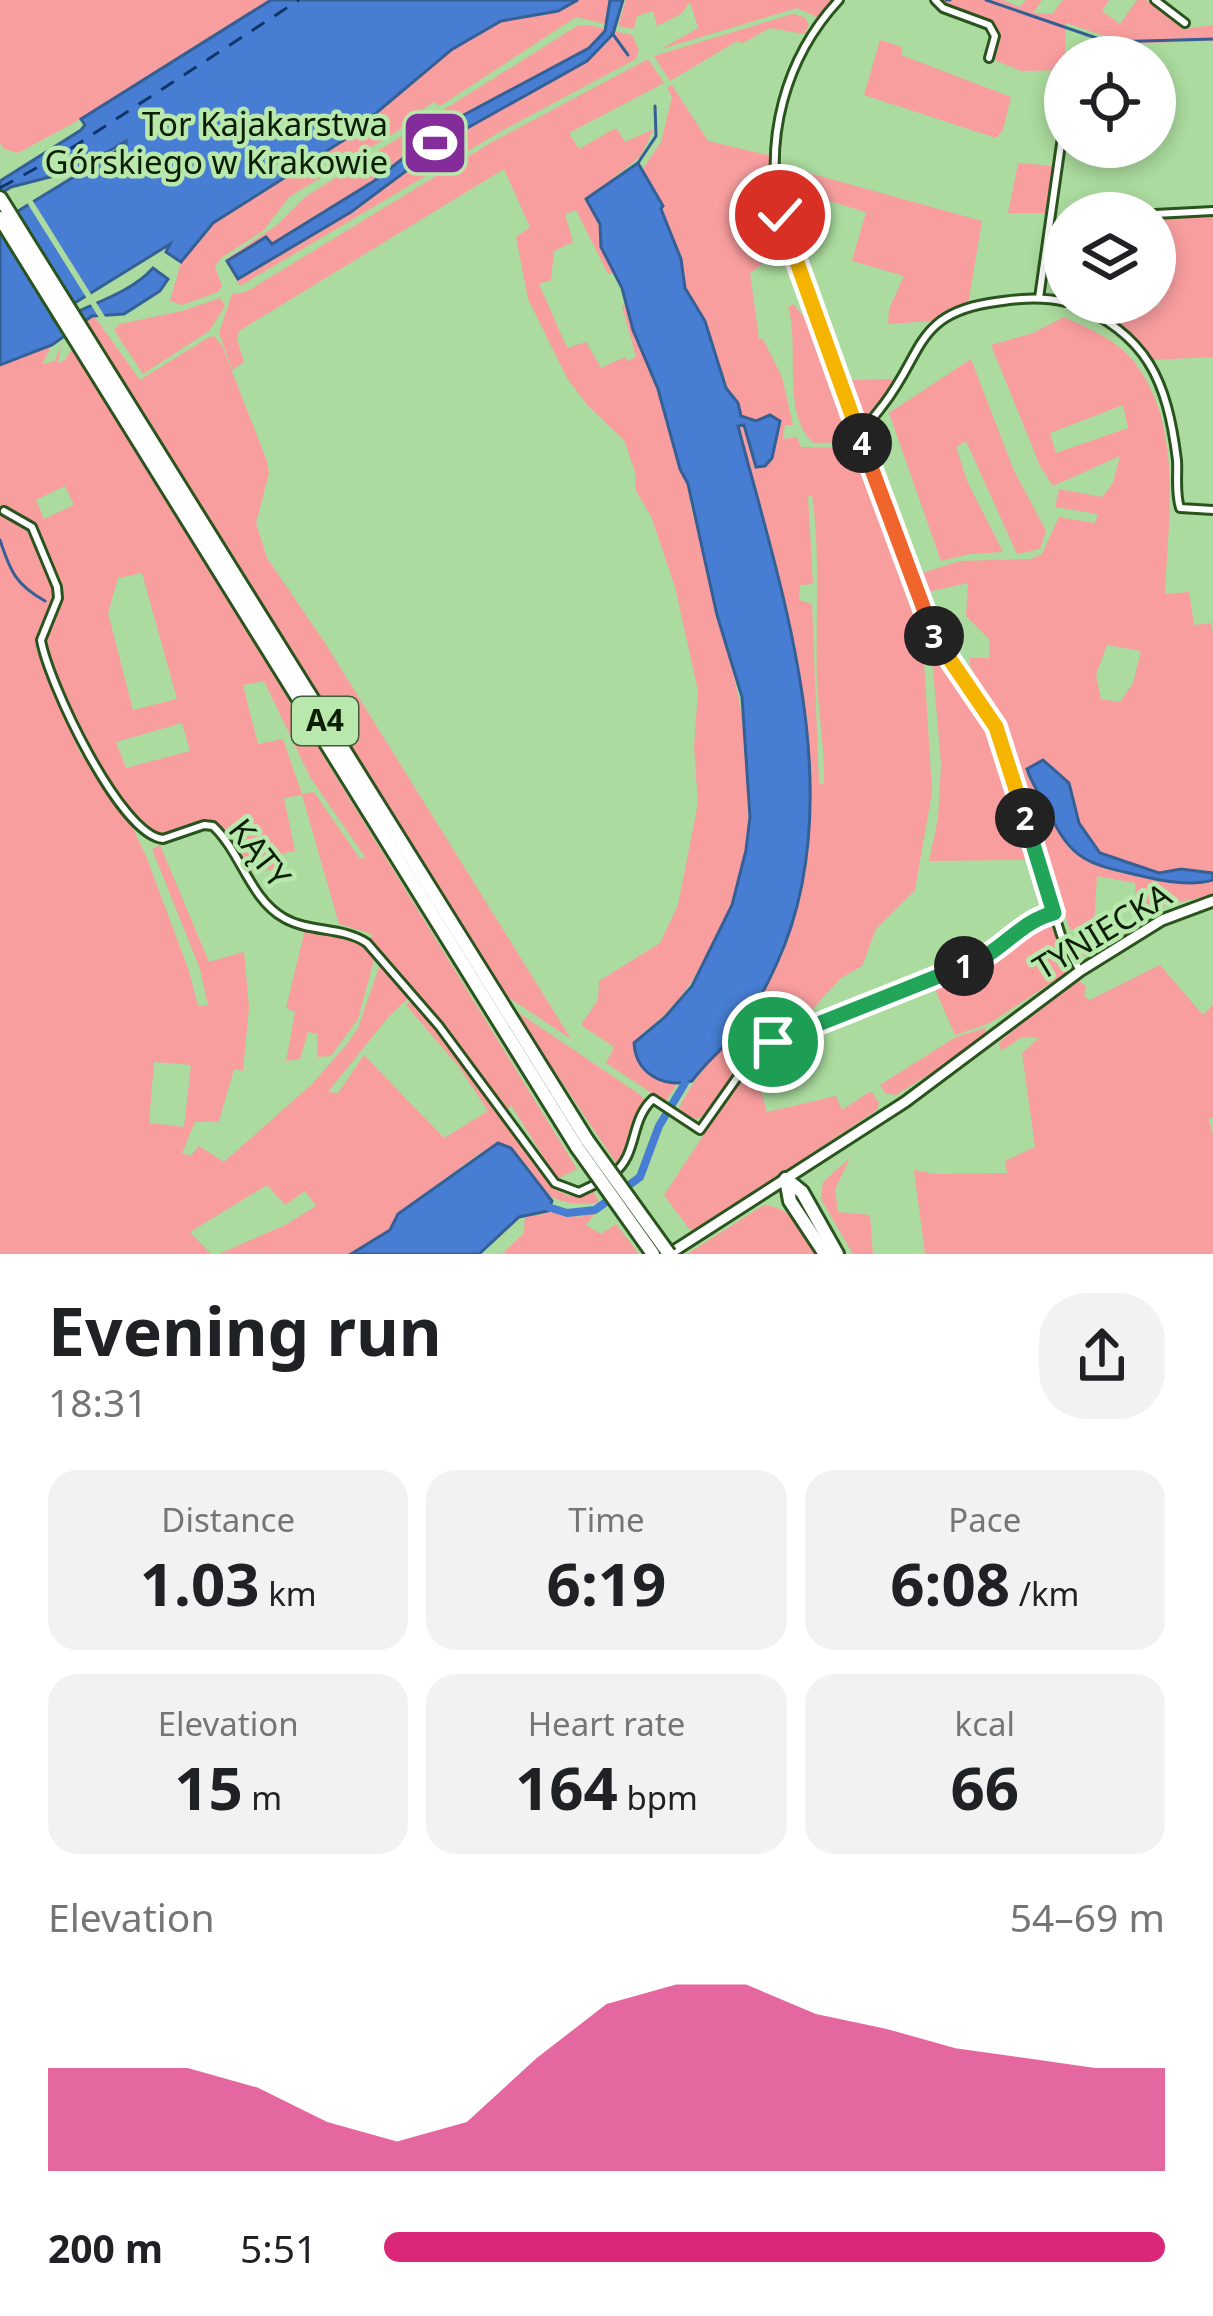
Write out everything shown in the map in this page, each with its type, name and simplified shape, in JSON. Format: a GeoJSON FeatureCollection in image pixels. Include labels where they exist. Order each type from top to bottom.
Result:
{"type":"FeatureCollection","features":[{"type":"Feature","properties":{"kind":"highway","name":"A4"},"geometry":{"type":"LineString","coordinates":[[0,198],[88,349],[653,1254]]}},
{"type":"Feature","properties":{"kind":"highway","name":"A4"},"geometry":{"type":"LineString","coordinates":[[0,218],[88,349]]}},
{"type":"Feature","properties":{"kind":"highway","name":"A4"},"geometry":{"type":"LineString","coordinates":[[582,1144],[669,1254]]}},
{"type":"Feature","properties":{"kind":"highway"},"geometry":{"type":"LineString","coordinates":[[786,1178],[790,1201],[825,1254]]}},
{"type":"Feature","properties":{"kind":"highway"},"geometry":{"type":"LineString","coordinates":[[786,1178],[802,1192],[837,1254]]}},
{"type":"Feature","properties":{"kind":"street"},"geometry":{"type":"LineString","coordinates":[[839,0],[807,39],[777,128],[774,180],[786,238],[928,625],[996,727],[1064,942],[1080,970]]}},
{"type":"Feature","properties":{"kind":"street"},"geometry":{"type":"LineString","coordinates":[[935,0],[943,8],[992,28],[995,36],[989,58]]}},
{"type":"Feature","properties":{"kind":"street"},"geometry":{"type":"LineString","coordinates":[[1155,0],[1185,23]]}},
{"type":"Feature","properties":{"kind":"street"},"geometry":{"type":"LineString","coordinates":[[1039,298],[1058,168]]}},
{"type":"Feature","properties":{"kind":"street"},"geometry":{"type":"LineString","coordinates":[[1176,213],[1213,211]]}},
{"type":"Feature","properties":{"kind":"street"},"geometry":{"type":"LineString","coordinates":[[858,432],[890,395],[928,329],[940,319],[958,309],[1044,299]]}},
{"type":"Feature","properties":{"kind":"street"},"geometry":{"type":"LineString","coordinates":[[1114,324],[1150,362],[1160,382],[1170,412],[1180,508],[1213,510]]}},
{"type":"Feature","properties":{"kind":"street","name":"KĄTY"},"geometry":{"type":"LineString","coordinates":[[4,511],[32,527],[57,587],[58,598],[41,640],[74,728],[141,830],[163,839],[213,826],[279,915],[311,928],[346,932],[367,943],[439,1026],[561,1188],[586,1190],[625,1164],[641,1109],[653,1099],[700,1130],[740,1072],[781,1038],[976,963],[1026,923],[1054,913]]}},
{"type":"Feature","properties":{"kind":"street","name":"TYNIECKA"},"geometry":{"type":"LineString","coordinates":[[669,1254],[964,1062],[1080,970],[1162,920],[1213,901]]}},
{"type":"Feature","properties":{"kind":"shaded area"},"geometry":{"type":"Polygon","coordinates":[[[0,0],[271,0],[18,153],[0,143],[0,0]]]}},
{"type":"Feature","properties":{"kind":"shaded area"},"geometry":{"type":"Polygon","coordinates":[[[578,0],[610,0],[606,24],[576,17],[440,106],[434,102],[417,113],[414,121],[289,197],[264,230],[215,266],[222,286],[218,292],[182,305],[170,301],[181,262],[213,224],[344,140],[451,50],[501,21],[558,11],[578,0]]]}},
{"type":"Feature","properties":{"kind":"shaded area"},"geometry":{"type":"Polygon","coordinates":[[[626,0],[834,0],[819,18],[797,8],[661,49],[698,28],[690,2],[681,14],[657,26],[653,11],[637,16],[634,29],[618,26],[626,0]]]}},
{"type":"Feature","properties":{"kind":"shaded area"},"geometry":{"type":"Polygon","coordinates":[[[939,0],[1003,0],[1020,7],[1026,0],[1042,0],[1033,13],[1052,14],[1063,0],[1109,0],[1102,11],[1120,24],[1137,0],[1146,0],[1183,29],[1213,25],[1213,41],[1105,36],[1066,23],[1065,36],[1044,36],[1044,70],[1021,71],[992,59],[995,27],[939,0]]]}},
{"type":"Feature","properties":{"kind":"shaded area"},"geometry":{"type":"Polygon","coordinates":[[[793,14],[809,24],[805,34],[770,28],[743,43],[737,41],[670,81],[654,56],[793,14]]]}},
{"type":"Feature","properties":{"kind":"shaded area","name":"Tor Kajakarstwa Górskiego w Krakowie"},"geometry":{"type":"Polygon","coordinates":[[[577,26],[632,35],[639,50],[636,59],[505,129],[240,286],[225,260],[277,225],[305,197],[577,26]]]}},
{"type":"Feature","properties":{"kind":"shaded area"},"geometry":{"type":"Polygon","coordinates":[[[880,40],[902,47],[901,55],[1011,97],[1003,130],[996,138],[864,95],[880,40]]]}},
{"type":"Feature","properties":{"kind":"shaded area"},"geometry":{"type":"Polygon","coordinates":[[[648,59],[664,83],[569,133],[579,149],[616,128],[625,142],[654,129],[640,157],[586,199],[600,224],[601,247],[613,273],[608,274],[576,210],[565,214],[573,242],[554,251],[551,280],[539,284],[567,348],[586,342],[601,368],[636,357],[622,306],[628,304],[688,484],[741,709],[750,797],[737,887],[695,976],[667,1012],[641,1034],[655,1079],[678,1083],[665,1102],[606,1063],[614,1047],[581,1025],[598,1000],[599,981],[660,943],[678,905],[698,803],[694,747],[698,691],[675,587],[651,516],[636,491],[624,440],[567,378],[528,299],[516,237],[530,227],[504,169],[239,331],[244,362],[232,370],[219,333],[232,294],[246,292],[492,142],[648,59]]]}},
{"type":"Feature","properties":{"kind":"shaded area"},"geometry":{"type":"Polygon","coordinates":[[[672,85],[708,141],[772,156],[773,193],[783,236],[760,257],[764,263],[750,273],[759,339],[782,377],[793,425],[785,425],[783,439],[797,437],[801,447],[854,448],[858,453],[926,635],[932,792],[915,890],[876,929],[862,966],[841,978],[799,1024],[753,1053],[708,1114],[697,1119],[679,1108],[755,1003],[778,959],[803,849],[807,788],[797,666],[738,425],[744,425],[757,467],[765,466],[766,415],[756,421],[741,416],[726,388],[705,321],[685,288],[681,259],[642,170],[661,142],[672,97],[667,88],[672,85]],[[812,495],[808,497],[813,584],[800,585],[799,600],[812,604],[819,783],[824,785],[817,682],[812,495]]]}},
{"type":"Feature","properties":{"kind":"shaded area"},"geometry":{"type":"Polygon","coordinates":[[[1018,163],[1056,168],[1053,192],[1044,192],[1044,213],[1008,213],[1018,163]]]}},
{"type":"Feature","properties":{"kind":"shaded area"},"geometry":{"type":"Polygon","coordinates":[[[809,173],[982,221],[968,304],[933,321],[888,324],[889,309],[904,276],[852,261],[866,212],[815,197],[809,173]]]}},
{"type":"Feature","properties":{"kind":"shaded area"},"geometry":{"type":"Polygon","coordinates":[[[1213,213],[1213,357],[1152,360],[1115,324],[1176,324],[1176,215],[1213,213]]]}},
{"type":"Feature","properties":{"kind":"shaded area"},"geometry":{"type":"Polygon","coordinates":[[[220,298],[225,306],[209,331],[143,374],[114,330],[120,324],[220,298]]]}},
{"type":"Feature","properties":{"kind":"shaded area"},"geometry":{"type":"Polygon","coordinates":[[[793,304],[814,328],[855,442],[814,443],[804,431],[794,398],[788,307],[793,304]]]}},
{"type":"Feature","properties":{"kind":"shaded area"},"geometry":{"type":"Polygon","coordinates":[[[94,316],[140,380],[209,337],[214,336],[222,346],[267,461],[269,473],[256,523],[267,558],[325,643],[571,1039],[503,994],[85,321],[94,316]]]}},
{"type":"Feature","properties":{"kind":"shaded area"},"geometry":{"type":"Polygon","coordinates":[[[1050,324],[1078,324],[1129,356],[1159,409],[1169,470],[1165,594],[1189,592],[1194,625],[1211,623],[1213,634],[1213,895],[1136,911],[1135,883],[1097,876],[1094,924],[1070,930],[1007,734],[970,666],[970,658],[989,658],[989,639],[966,616],[968,583],[923,593],[916,575],[960,561],[1031,559],[1042,554],[1059,517],[1095,523],[1098,514],[1055,507],[1059,489],[1102,497],[1113,483],[1120,456],[1053,486],[1040,466],[991,345],[1050,324]],[[1123,405],[1050,433],[1056,453],[1128,428],[1123,405]],[[1107,645],[1096,675],[1101,699],[1120,702],[1133,683],[1141,651],[1107,645]]]}},
{"type":"Feature","properties":{"kind":"shaded area"},"geometry":{"type":"Polygon","coordinates":[[[61,344],[58,363],[71,350],[78,357],[577,1169],[557,1179],[511,1105],[506,1112],[418,994],[369,940],[372,934],[339,924],[302,795],[284,798],[295,851],[273,855],[276,869],[251,872],[221,826],[208,819],[162,836],[143,823],[106,778],[73,720],[43,640],[62,601],[60,584],[34,524],[0,506],[0,365],[52,345],[42,364],[55,361],[61,344]],[[65,486],[36,500],[44,519],[74,505],[65,486]],[[142,573],[118,578],[108,613],[133,710],[177,699],[142,573]],[[264,681],[243,685],[258,744],[283,739],[302,794],[314,792],[360,859],[365,857],[310,777],[264,681]],[[182,723],[116,742],[126,768],[190,751],[182,723]]]}},
{"type":"Feature","properties":{"kind":"shaded area"},"geometry":{"type":"Polygon","coordinates":[[[971,359],[1014,471],[1046,531],[1040,549],[1017,554],[966,441],[956,447],[967,481],[1003,552],[941,561],[889,413],[971,359]]]}},
{"type":"Feature","properties":{"kind":"shaded area"},"geometry":{"type":"Polygon","coordinates":[[[898,379],[866,423],[859,422],[844,380],[898,379]]]}},
{"type":"Feature","properties":{"kind":"shaded area"},"geometry":{"type":"Polygon","coordinates":[[[0,514],[24,523],[45,563],[52,596],[37,633],[37,651],[80,753],[129,820],[146,856],[198,1006],[208,1005],[200,969],[152,849],[160,845],[209,962],[244,952],[249,1007],[243,1071],[234,1069],[219,1121],[195,1122],[182,1153],[190,1156],[199,1146],[224,1162],[312,1084],[358,1028],[380,964],[411,996],[328,1092],[338,1093],[364,1055],[444,1138],[488,1111],[459,1067],[406,1005],[412,1000],[441,1032],[556,1189],[568,1196],[593,1191],[599,1202],[582,1204],[552,1197],[483,1151],[398,1213],[390,1230],[351,1254],[219,1254],[316,1206],[305,1191],[285,1205],[267,1185],[190,1232],[211,1254],[0,1254],[0,514]],[[154,1062],[149,1123],[184,1127],[191,1065],[154,1062]]]}},
{"type":"Feature","properties":{"kind":"shaded area"},"geometry":{"type":"Polygon","coordinates":[[[931,645],[991,732],[1018,817],[1026,860],[929,861],[938,818],[941,764],[931,645]]]}},
{"type":"Feature","properties":{"kind":"shaded area"},"geometry":{"type":"Polygon","coordinates":[[[1046,921],[1068,962],[1066,973],[990,1023],[955,1035],[932,982],[987,963],[1046,921]]]}},
{"type":"Feature","properties":{"kind":"shaded area"},"geometry":{"type":"Polygon","coordinates":[[[1135,924],[1135,930],[1095,956],[1079,955],[1070,941],[1135,924]]]}},
{"type":"Feature","properties":{"kind":"shaded area"},"geometry":{"type":"Polygon","coordinates":[[[305,930],[352,937],[375,956],[358,1019],[331,1056],[317,1057],[317,1034],[308,1032],[300,1059],[286,1061],[295,1012],[286,1008],[305,930]]]}},
{"type":"Feature","properties":{"kind":"shaded area"},"geometry":{"type":"Polygon","coordinates":[[[1160,965],[1203,1015],[1213,1005],[1213,1117],[1209,1119],[1213,1254],[925,1254],[914,1170],[1007,1173],[1005,1161],[1035,1147],[1022,1053],[1039,1038],[1022,1037],[1001,1051],[999,1043],[1035,1010],[1079,980],[1090,1000],[1160,965]]]}},
{"type":"Feature","properties":{"kind":"shaded area"},"geometry":{"type":"Polygon","coordinates":[[[513,1009],[642,1096],[644,1102],[618,1166],[513,1009]]]}},
{"type":"Feature","properties":{"kind":"shaded area"},"geometry":{"type":"Polygon","coordinates":[[[985,1028],[986,1039],[896,1095],[885,1093],[880,1085],[956,1037],[985,1028]]]}},
{"type":"Feature","properties":{"kind":"shaded area"},"geometry":{"type":"Polygon","coordinates":[[[754,1067],[767,1112],[836,1096],[842,1110],[871,1091],[879,1103],[877,1110],[690,1230],[664,1195],[742,1077],[754,1067]]]}},
{"type":"Feature","properties":{"kind":"shaded area"},"geometry":{"type":"Polygon","coordinates":[[[850,1158],[835,1189],[838,1212],[870,1215],[873,1254],[853,1254],[821,1199],[823,1182],[850,1158]]]}},
{"type":"Feature","properties":{"kind":"shaded area"},"geometry":{"type":"Polygon","coordinates":[[[764,1205],[791,1216],[817,1254],[687,1254],[764,1205]]]}},
{"type":"Feature","properties":{"kind":"shaded area"},"geometry":{"type":"Polygon","coordinates":[[[548,1211],[579,1217],[596,1212],[586,1225],[601,1234],[616,1224],[639,1254],[502,1254],[524,1233],[525,1214],[548,1211]]]}},
{"type":"Feature","properties":{"kind":"water"},"geometry":{"type":"Polygon","coordinates":[[[271,0],[578,0],[558,11],[501,21],[451,50],[344,140],[213,223],[181,262],[166,252],[170,244],[52,317],[56,323],[107,299],[153,268],[168,279],[160,291],[124,314],[92,316],[52,345],[0,365],[0,222],[126,141],[77,170],[0,194],[0,181],[81,130],[85,125],[81,119],[271,0]]]}},
{"type":"Feature","properties":{"kind":"water"},"geometry":{"type":"Polygon","coordinates":[[[610,0],[623,0],[613,34],[587,61],[453,136],[351,212],[238,279],[227,261],[266,237],[272,244],[374,181],[447,124],[589,48],[605,31],[610,0]]]}},
{"type":"Feature","properties":{"kind":"water"},"geometry":{"type":"Polygon","coordinates":[[[638,163],[663,206],[681,259],[685,288],[705,321],[726,388],[741,416],[756,421],[770,415],[780,421],[772,458],[765,466],[756,467],[744,425],[738,426],[789,624],[809,763],[809,832],[799,899],[777,963],[736,1034],[692,1081],[681,1083],[653,1076],[640,1063],[634,1043],[692,986],[732,905],[750,817],[742,697],[717,615],[688,484],[622,288],[601,247],[600,224],[586,199],[638,163]]]}},
{"type":"Feature","properties":{"kind":"water"},"geometry":{"type":"Polygon","coordinates":[[[1043,760],[1069,783],[1079,823],[1100,853],[1159,873],[1181,869],[1213,873],[1213,880],[1154,879],[1099,865],[1076,853],[1029,775],[1027,769],[1043,760]]]}},
{"type":"Feature","properties":{"kind":"water"},"geometry":{"type":"Polygon","coordinates":[[[498,1143],[511,1148],[552,1201],[548,1211],[519,1217],[479,1254],[351,1254],[390,1230],[398,1214],[498,1143]]]}},
{"type":"Feature","properties":{"kind":"pier"},"geometry":{"type":"Polygon","coordinates":[[[31,198],[109,323],[101,321],[26,201],[31,198]]]}},
{"type":"Feature","properties":{"kind":"waterway"},"geometry":{"type":"LineString","coordinates":[[986,0],[1108,42],[1213,39]]}},
{"type":"Feature","properties":{"kind":"waterway"},"geometry":{"type":"LineString","coordinates":[[612,33],[628,55]]}},
{"type":"Feature","properties":{"kind":"waterway"},"geometry":{"type":"LineString","coordinates":[[638,163],[656,136],[655,106]]}},
{"type":"Feature","properties":{"kind":"waterway"},"geometry":{"type":"LineString","coordinates":[[0,540],[15,576],[45,601]]}},
{"type":"Feature","properties":{"kind":"waterway"},"geometry":{"type":"LineString","coordinates":[[548,1207],[567,1213],[595,1210],[640,1177],[659,1126],[685,1083]]}},
{"type":"Feature","properties":{"kind":"ferry route"},"geometry":{"type":"LineString","coordinates":[[0,188],[67,151],[299,0]]}},
{"type":"Feature","properties":{"kind":"place","name":"Tor Kajakarstwa Górskiego w Krakowie"},"geometry":{"type":"Point","coordinates":[435,143]}},
{"type":"Feature","properties":{"kind":"route"},"geometry":{"type":"LineString","coordinates":[[773,1042],[976,963],[1026,923],[1054,913],[1000,736],[986,707],[945,656],[928,625],[780,215]]}}]}
